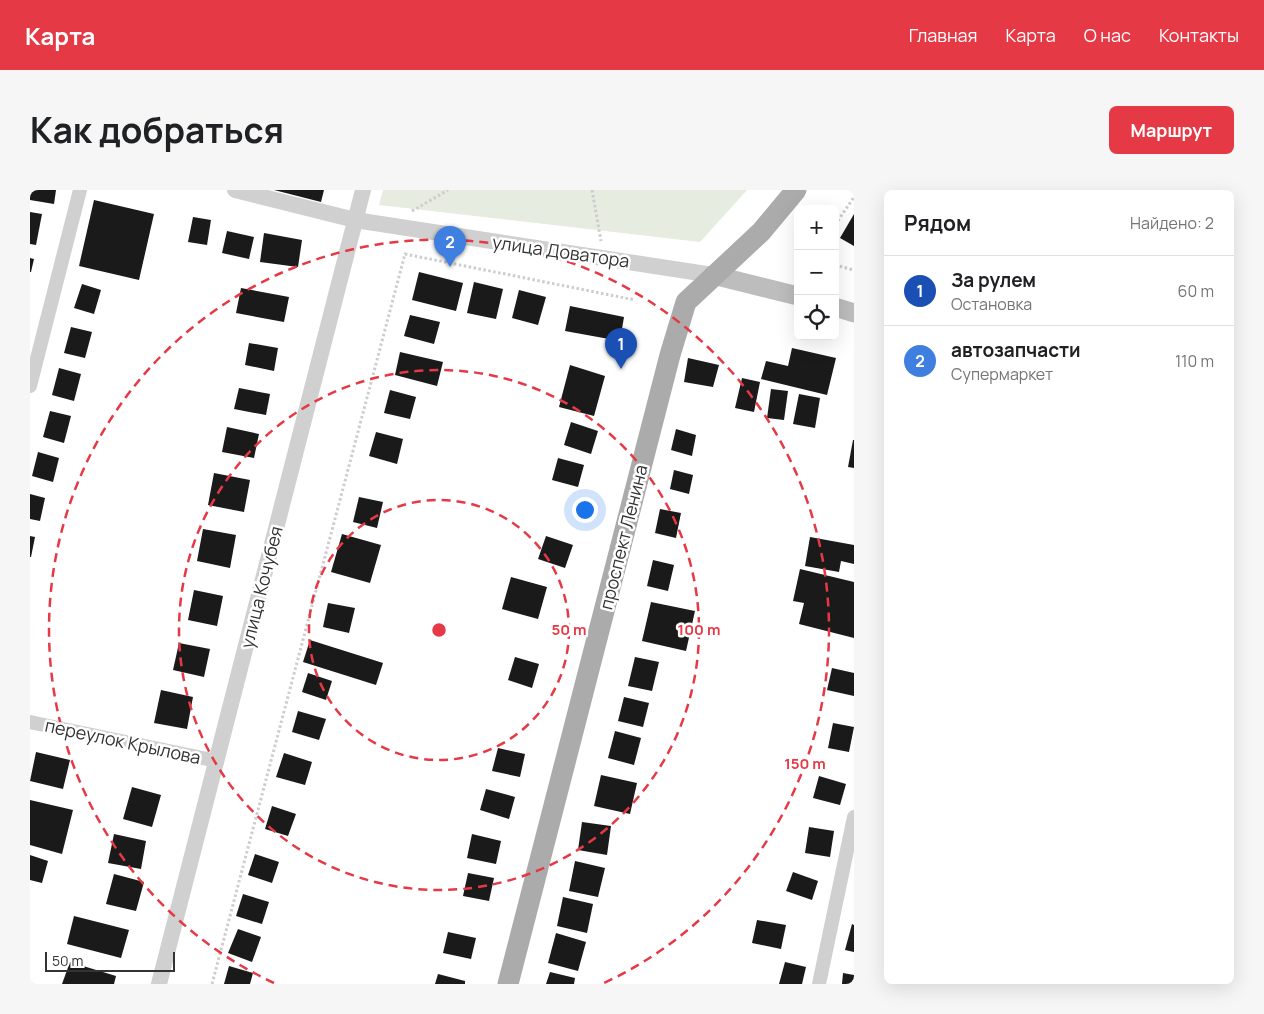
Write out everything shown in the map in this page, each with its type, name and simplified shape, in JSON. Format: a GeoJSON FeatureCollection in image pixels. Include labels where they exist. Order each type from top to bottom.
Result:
{"type":"FeatureCollection","features":[{"type":"Feature","properties":{"kind":"main road","name":"проспект Ленина"},"geometry":{"type":"LineString","coordinates":[[508,984],[670,355],[686,302],[761,232],[796,190]]}},
{"type":"Feature","properties":{"kind":"main road","name":"улица Доватора"},"geometry":{"type":"LineString","coordinates":[[713,275],[794,295]]}},
{"type":"Feature","properties":{"kind":"main road"},"geometry":{"type":"LineString","coordinates":[[839,308],[854,313]]}},
{"type":"Feature","properties":{"kind":"street"},"geometry":{"type":"LineString","coordinates":[[30,386],[80,190]]}},
{"type":"Feature","properties":{"kind":"street","name":"улица Доватора"},"geometry":{"type":"LineString","coordinates":[[235,190],[355,220],[713,275]]}},
{"type":"Feature","properties":{"kind":"street","name":"улица Кочубея"},"geometry":{"type":"LineString","coordinates":[[159,984],[363,190]]}},
{"type":"Feature","properties":{"kind":"street","name":"переулок Крылова"},"geometry":{"type":"LineString","coordinates":[[30,722],[216,761]]}},
{"type":"Feature","properties":{"kind":"street"},"geometry":{"type":"LineString","coordinates":[[819,984],[854,818]]}},
{"type":"Feature","properties":{"kind":"path"},"geometry":{"type":"LineString","coordinates":[[388,225],[448,190]]}},
{"type":"Feature","properties":{"kind":"path"},"geometry":{"type":"LineString","coordinates":[[592,190],[604,257]]}},
{"type":"Feature","properties":{"kind":"path"},"geometry":{"type":"LineString","coordinates":[[839,219],[854,197]]}},
{"type":"Feature","properties":{"kind":"path"},"geometry":{"type":"LineString","coordinates":[[212,984],[405,254],[635,300]]}},
{"type":"Feature","properties":{"kind":"path"},"geometry":{"type":"LineString","coordinates":[[839,265],[854,270]]}},
{"type":"Feature","properties":{"kind":"shaded area"},"geometry":{"type":"Polygon","coordinates":[[[383,190],[747,190],[700,242],[379,205],[383,190]]]}},
{"type":"Feature","properties":{"kind":"building"},"geometry":{"type":"Polygon","coordinates":[[[30,190],[56,190],[54,204],[30,200],[30,190]]]}},
{"type":"Feature","properties":{"kind":"building"},"geometry":{"type":"Polygon","coordinates":[[[274,190],[324,190],[321,202],[274,190]]]}},
{"type":"Feature","properties":{"kind":"building"},"geometry":{"type":"Polygon","coordinates":[[[94,200],[154,214],[139,280],[79,266],[94,200]]]}},
{"type":"Feature","properties":{"kind":"building"},"geometry":{"type":"Polygon","coordinates":[[[30,212],[42,214],[36,245],[30,244],[30,212]]]}},
{"type":"Feature","properties":{"kind":"building"},"geometry":{"type":"Polygon","coordinates":[[[854,214],[854,246],[840,238],[854,214]]]}},
{"type":"Feature","properties":{"kind":"building"},"geometry":{"type":"Polygon","coordinates":[[[193,217],[211,220],[207,245],[188,242],[193,217]]]}},
{"type":"Feature","properties":{"kind":"building"},"geometry":{"type":"Polygon","coordinates":[[[227,231],[254,237],[249,259],[222,253],[227,231]]]}},
{"type":"Feature","properties":{"kind":"building"},"geometry":{"type":"Polygon","coordinates":[[[264,233],[302,240],[298,267],[260,262],[264,233]]]}},
{"type":"Feature","properties":{"kind":"building"},"geometry":{"type":"Polygon","coordinates":[[[30,258],[34,259],[31,272],[30,272],[30,258]]]}},
{"type":"Feature","properties":{"kind":"building"},"geometry":{"type":"Polygon","coordinates":[[[419,272],[463,283],[456,311],[412,300],[419,272]]]}},
{"type":"Feature","properties":{"kind":"building"},"geometry":{"type":"Polygon","coordinates":[[[474,282],[503,289],[496,319],[467,313],[474,282]]]}},
{"type":"Feature","properties":{"kind":"building"},"geometry":{"type":"Polygon","coordinates":[[[82,284],[101,290],[94,314],[74,308],[82,284]]]}},
{"type":"Feature","properties":{"kind":"building"},"geometry":{"type":"Polygon","coordinates":[[[241,288],[289,297],[284,322],[236,313],[241,288]]]}},
{"type":"Feature","properties":{"kind":"building"},"geometry":{"type":"Polygon","coordinates":[[[519,290],[546,297],[538,325],[512,318],[519,290]]]}},
{"type":"Feature","properties":{"kind":"building"},"geometry":{"type":"Polygon","coordinates":[[[570,306],[624,317],[620,341],[565,331],[570,306]]]}},
{"type":"Feature","properties":{"kind":"building"},"geometry":{"type":"Polygon","coordinates":[[[410,315],[440,322],[434,344],[404,336],[410,315]]]}},
{"type":"Feature","properties":{"kind":"building"},"geometry":{"type":"Polygon","coordinates":[[[71,327],[92,332],[85,358],[64,353],[71,327]]]}},
{"type":"Feature","properties":{"kind":"building"},"geometry":{"type":"Polygon","coordinates":[[[249,343],[278,348],[274,371],[245,365],[249,343]]]}},
{"type":"Feature","properties":{"kind":"building"},"geometry":{"type":"Polygon","coordinates":[[[792,348],[836,358],[827,395],[761,379],[766,361],[788,366],[792,348]]]}},
{"type":"Feature","properties":{"kind":"building"},"geometry":{"type":"Polygon","coordinates":[[[400,352],[443,362],[437,386],[395,375],[400,352]]]}},
{"type":"Feature","properties":{"kind":"building"},"geometry":{"type":"Polygon","coordinates":[[[688,358],[719,365],[713,387],[684,382],[688,358]]]}},
{"type":"Feature","properties":{"kind":"building"},"geometry":{"type":"Polygon","coordinates":[[[570,365],[605,376],[594,416],[559,407],[570,365]]]}},
{"type":"Feature","properties":{"kind":"building"},"geometry":{"type":"Polygon","coordinates":[[[59,368],[81,374],[74,401],[52,395],[59,368]]]}},
{"type":"Feature","properties":{"kind":"building"},"geometry":{"type":"Polygon","coordinates":[[[742,378],[760,382],[754,412],[735,408],[742,378]]]}},
{"type":"Feature","properties":{"kind":"building"},"geometry":{"type":"Polygon","coordinates":[[[239,388],[270,394],[266,415],[234,409],[239,388]]]}},
{"type":"Feature","properties":{"kind":"building"},"geometry":{"type":"Polygon","coordinates":[[[771,389],[788,391],[784,420],[767,418],[771,389]]]}},
{"type":"Feature","properties":{"kind":"building"},"geometry":{"type":"Polygon","coordinates":[[[390,390],[416,397],[410,419],[384,413],[390,390]]]}},
{"type":"Feature","properties":{"kind":"building"},"geometry":{"type":"Polygon","coordinates":[[[799,394],[820,398],[815,428],[793,424],[799,394]]]}},
{"type":"Feature","properties":{"kind":"building"},"geometry":{"type":"Polygon","coordinates":[[[50,411],[71,416],[64,443],[43,437],[50,411]]]}},
{"type":"Feature","properties":{"kind":"building"},"geometry":{"type":"Polygon","coordinates":[[[571,422],[598,431],[591,454],[564,445],[571,422]]]}},
{"type":"Feature","properties":{"kind":"building"},"geometry":{"type":"Polygon","coordinates":[[[227,427],[259,434],[254,458],[222,452],[227,427]]]}},
{"type":"Feature","properties":{"kind":"building"},"geometry":{"type":"Polygon","coordinates":[[[676,429],[696,435],[692,456],[671,450],[676,429]]]}},
{"type":"Feature","properties":{"kind":"building"},"geometry":{"type":"Polygon","coordinates":[[[376,432],[403,439],[397,464],[369,456],[376,432]]]}},
{"type":"Feature","properties":{"kind":"building"},"geometry":{"type":"Polygon","coordinates":[[[854,440],[854,468],[848,467],[854,440]]]}},
{"type":"Feature","properties":{"kind":"building"},"geometry":{"type":"Polygon","coordinates":[[[38,452],[59,458],[53,482],[32,476],[38,452]]]}},
{"type":"Feature","properties":{"kind":"building"},"geometry":{"type":"Polygon","coordinates":[[[558,458],[584,465],[578,487],[552,480],[558,458]]]}},
{"type":"Feature","properties":{"kind":"building"},"geometry":{"type":"Polygon","coordinates":[[[674,470],[693,475],[689,494],[670,489],[674,470]]]}},
{"type":"Feature","properties":{"kind":"building"},"geometry":{"type":"Polygon","coordinates":[[[214,473],[250,480],[244,512],[208,505],[214,473]]]}},
{"type":"Feature","properties":{"kind":"building"},"geometry":{"type":"Polygon","coordinates":[[[30,494],[45,498],[40,521],[30,519],[30,494]]]}},
{"type":"Feature","properties":{"kind":"building"},"geometry":{"type":"Polygon","coordinates":[[[359,497],[383,502],[377,528],[353,522],[359,497]]]}},
{"type":"Feature","properties":{"kind":"building"},"geometry":{"type":"Polygon","coordinates":[[[660,509],[681,513],[676,538],[655,533],[660,509]]]}},
{"type":"Feature","properties":{"kind":"building"},"geometry":{"type":"Polygon","coordinates":[[[203,529],[236,535],[230,568],[197,561],[203,529]]]}},
{"type":"Feature","properties":{"kind":"building"},"geometry":{"type":"Polygon","coordinates":[[[342,534],[381,545],[370,583],[331,572],[342,534]]]}},
{"type":"Feature","properties":{"kind":"building"},"geometry":{"type":"Polygon","coordinates":[[[30,536],[35,537],[31,557],[30,557],[30,536]]]}},
{"type":"Feature","properties":{"kind":"building"},"geometry":{"type":"Polygon","coordinates":[[[546,536],[573,545],[565,568],[538,559],[546,536]]]}},
{"type":"Feature","properties":{"kind":"building"},"geometry":{"type":"Polygon","coordinates":[[[810,537],[854,545],[854,564],[841,561],[839,572],[805,566],[810,537]]]}},
{"type":"Feature","properties":{"kind":"building"},"geometry":{"type":"Polygon","coordinates":[[[653,560],[674,565],[668,591],[647,586],[653,560]]]}},
{"type":"Feature","properties":{"kind":"building"},"geometry":{"type":"Polygon","coordinates":[[[800,569],[854,582],[854,638],[799,624],[804,603],[793,601],[800,569]]]}},
{"type":"Feature","properties":{"kind":"building"},"geometry":{"type":"Polygon","coordinates":[[[511,577],[547,587],[538,619],[502,609],[511,577]]]}},
{"type":"Feature","properties":{"kind":"building"},"geometry":{"type":"Polygon","coordinates":[[[194,590],[223,596],[217,626],[188,620],[194,590]]]}},
{"type":"Feature","properties":{"kind":"building"},"geometry":{"type":"Polygon","coordinates":[[[651,602],[695,611],[686,651],[642,641],[651,602]]]}},
{"type":"Feature","properties":{"kind":"building"},"geometry":{"type":"Polygon","coordinates":[[[328,603],[355,608],[349,633],[323,627],[328,603]]]}},
{"type":"Feature","properties":{"kind":"building"},"geometry":{"type":"Polygon","coordinates":[[[310,640],[383,663],[376,685],[303,662],[310,640]]]}},
{"type":"Feature","properties":{"kind":"building"},"geometry":{"type":"Polygon","coordinates":[[[179,643],[210,649],[204,677],[173,670],[179,643]]]}},
{"type":"Feature","properties":{"kind":"building"},"geometry":{"type":"Polygon","coordinates":[[[515,657],[539,664],[532,688],[508,680],[515,657]]]}},
{"type":"Feature","properties":{"kind":"building"},"geometry":{"type":"Polygon","coordinates":[[[635,657],[659,662],[652,691],[628,686],[635,657]]]}},
{"type":"Feature","properties":{"kind":"building"},"geometry":{"type":"Polygon","coordinates":[[[832,668],[854,673],[854,696],[827,690],[832,668]]]}},
{"type":"Feature","properties":{"kind":"building"},"geometry":{"type":"Polygon","coordinates":[[[308,673],[332,681],[326,700],[302,692],[308,673]]]}},
{"type":"Feature","properties":{"kind":"building"},"geometry":{"type":"Polygon","coordinates":[[[161,690],[193,697],[187,729],[154,723],[161,690]]]}},
{"type":"Feature","properties":{"kind":"building"},"geometry":{"type":"Polygon","coordinates":[[[624,697],[649,703],[643,727],[618,721],[624,697]]]}},
{"type":"Feature","properties":{"kind":"building"},"geometry":{"type":"Polygon","coordinates":[[[298,711],[326,719],[319,740],[292,732],[298,711]]]}},
{"type":"Feature","properties":{"kind":"building"},"geometry":{"type":"Polygon","coordinates":[[[833,723],[854,727],[849,752],[828,748],[833,723]]]}},
{"type":"Feature","properties":{"kind":"building"},"geometry":{"type":"Polygon","coordinates":[[[615,731],[641,738],[634,765],[608,758],[615,731]]]}},
{"type":"Feature","properties":{"kind":"building"},"geometry":{"type":"Polygon","coordinates":[[[498,748],[525,754],[520,777],[492,771],[498,748]]]}},
{"type":"Feature","properties":{"kind":"building"},"geometry":{"type":"Polygon","coordinates":[[[36,752],[70,760],[63,789],[30,781],[36,752]]]}},
{"type":"Feature","properties":{"kind":"building"},"geometry":{"type":"Polygon","coordinates":[[[284,753],[312,762],[305,785],[276,777],[284,753]]]}},
{"type":"Feature","properties":{"kind":"building"},"geometry":{"type":"Polygon","coordinates":[[[601,775],[637,783],[630,814],[594,806],[601,775]]]}},
{"type":"Feature","properties":{"kind":"building"},"geometry":{"type":"Polygon","coordinates":[[[819,776],[846,784],[840,805],[813,798],[819,776]]]}},
{"type":"Feature","properties":{"kind":"building"},"geometry":{"type":"Polygon","coordinates":[[[132,787],[161,795],[152,827],[123,819],[132,787]]]}},
{"type":"Feature","properties":{"kind":"building"},"geometry":{"type":"Polygon","coordinates":[[[486,789],[515,797],[509,819],[480,810],[486,789]]]}},
{"type":"Feature","properties":{"kind":"building"},"geometry":{"type":"Polygon","coordinates":[[[30,800],[73,810],[62,854],[30,845],[30,800]]]}},
{"type":"Feature","properties":{"kind":"building"},"geometry":{"type":"Polygon","coordinates":[[[272,806],[296,814],[288,836],[265,829],[272,806]]]}},
{"type":"Feature","properties":{"kind":"building"},"geometry":{"type":"Polygon","coordinates":[[[582,822],[611,826],[607,855],[578,850],[582,822]]]}},
{"type":"Feature","properties":{"kind":"building"},"geometry":{"type":"Polygon","coordinates":[[[809,827],[834,831],[830,857],[805,853],[809,827]]]}},
{"type":"Feature","properties":{"kind":"building"},"geometry":{"type":"Polygon","coordinates":[[[114,834],[146,841],[141,869],[108,863],[114,834]]]}},
{"type":"Feature","properties":{"kind":"building"},"geometry":{"type":"Polygon","coordinates":[[[472,834],[501,841],[496,864],[467,858],[472,834]]]}},
{"type":"Feature","properties":{"kind":"building"},"geometry":{"type":"Polygon","coordinates":[[[255,854],[279,862],[272,883],[248,875],[255,854]]]}},
{"type":"Feature","properties":{"kind":"building"},"geometry":{"type":"Polygon","coordinates":[[[30,855],[48,861],[42,883],[30,880],[30,855]]]}},
{"type":"Feature","properties":{"kind":"building"},"geometry":{"type":"Polygon","coordinates":[[[575,861],[605,868],[598,897],[569,891],[575,861]]]}},
{"type":"Feature","properties":{"kind":"building"},"geometry":{"type":"Polygon","coordinates":[[[793,872],[818,881],[812,900],[786,891],[793,872]]]}},
{"type":"Feature","properties":{"kind":"building"},"geometry":{"type":"Polygon","coordinates":[[[468,873],[494,878],[489,901],[463,896],[468,873]]]}},
{"type":"Feature","properties":{"kind":"building"},"geometry":{"type":"Polygon","coordinates":[[[114,874],[144,882],[136,911],[106,904],[114,874]]]}},
{"type":"Feature","properties":{"kind":"building"},"geometry":{"type":"Polygon","coordinates":[[[243,894],[269,902],[262,924],[236,916],[243,894]]]}},
{"type":"Feature","properties":{"kind":"building"},"geometry":{"type":"Polygon","coordinates":[[[563,897],[593,904],[587,933],[557,926],[563,897]]]}},
{"type":"Feature","properties":{"kind":"building"},"geometry":{"type":"Polygon","coordinates":[[[74,916],[129,930],[121,958],[67,944],[74,916]]]}},
{"type":"Feature","properties":{"kind":"building"},"geometry":{"type":"Polygon","coordinates":[[[757,920],[786,925],[781,949],[752,943],[757,920]]]}},
{"type":"Feature","properties":{"kind":"building"},"geometry":{"type":"Polygon","coordinates":[[[852,924],[854,925],[854,952],[845,950],[852,924]]]}},
{"type":"Feature","properties":{"kind":"building"},"geometry":{"type":"Polygon","coordinates":[[[238,929],[261,937],[252,962],[228,953],[238,929]]]}},
{"type":"Feature","properties":{"kind":"building"},"geometry":{"type":"Polygon","coordinates":[[[448,932],[476,938],[471,959],[443,953],[448,932]]]}},
{"type":"Feature","properties":{"kind":"building"},"geometry":{"type":"Polygon","coordinates":[[[556,933],[586,942],[578,971],[548,963],[556,933]]]}},
{"type":"Feature","properties":{"kind":"building"},"geometry":{"type":"Polygon","coordinates":[[[70,962],[116,976],[114,984],[62,984],[70,962]]]}},
{"type":"Feature","properties":{"kind":"building"},"geometry":{"type":"Polygon","coordinates":[[[785,962],[806,967],[802,984],[779,984],[785,962]]]}},
{"type":"Feature","properties":{"kind":"building"},"geometry":{"type":"Polygon","coordinates":[[[229,966],[253,973],[250,984],[224,984],[229,966]]]}},
{"type":"Feature","properties":{"kind":"building"},"geometry":{"type":"Polygon","coordinates":[[[550,972],[575,978],[574,984],[546,984],[550,972]]]}},
{"type":"Feature","properties":{"kind":"building"},"geometry":{"type":"Polygon","coordinates":[[[843,973],[854,975],[854,984],[842,984],[843,973]]]}},
{"type":"Feature","properties":{"kind":"building"},"geometry":{"type":"Polygon","coordinates":[[[438,974],[465,981],[465,984],[435,984],[438,974]]]}},
{"type":"Feature","properties":{"kind":"place","name":"автозапчасти"},"geometry":{"type":"Point","coordinates":[450,267]}},
{"type":"Feature","properties":{"kind":"place","name":"За рулем"},"geometry":{"type":"Point","coordinates":[621,369]}}]}
